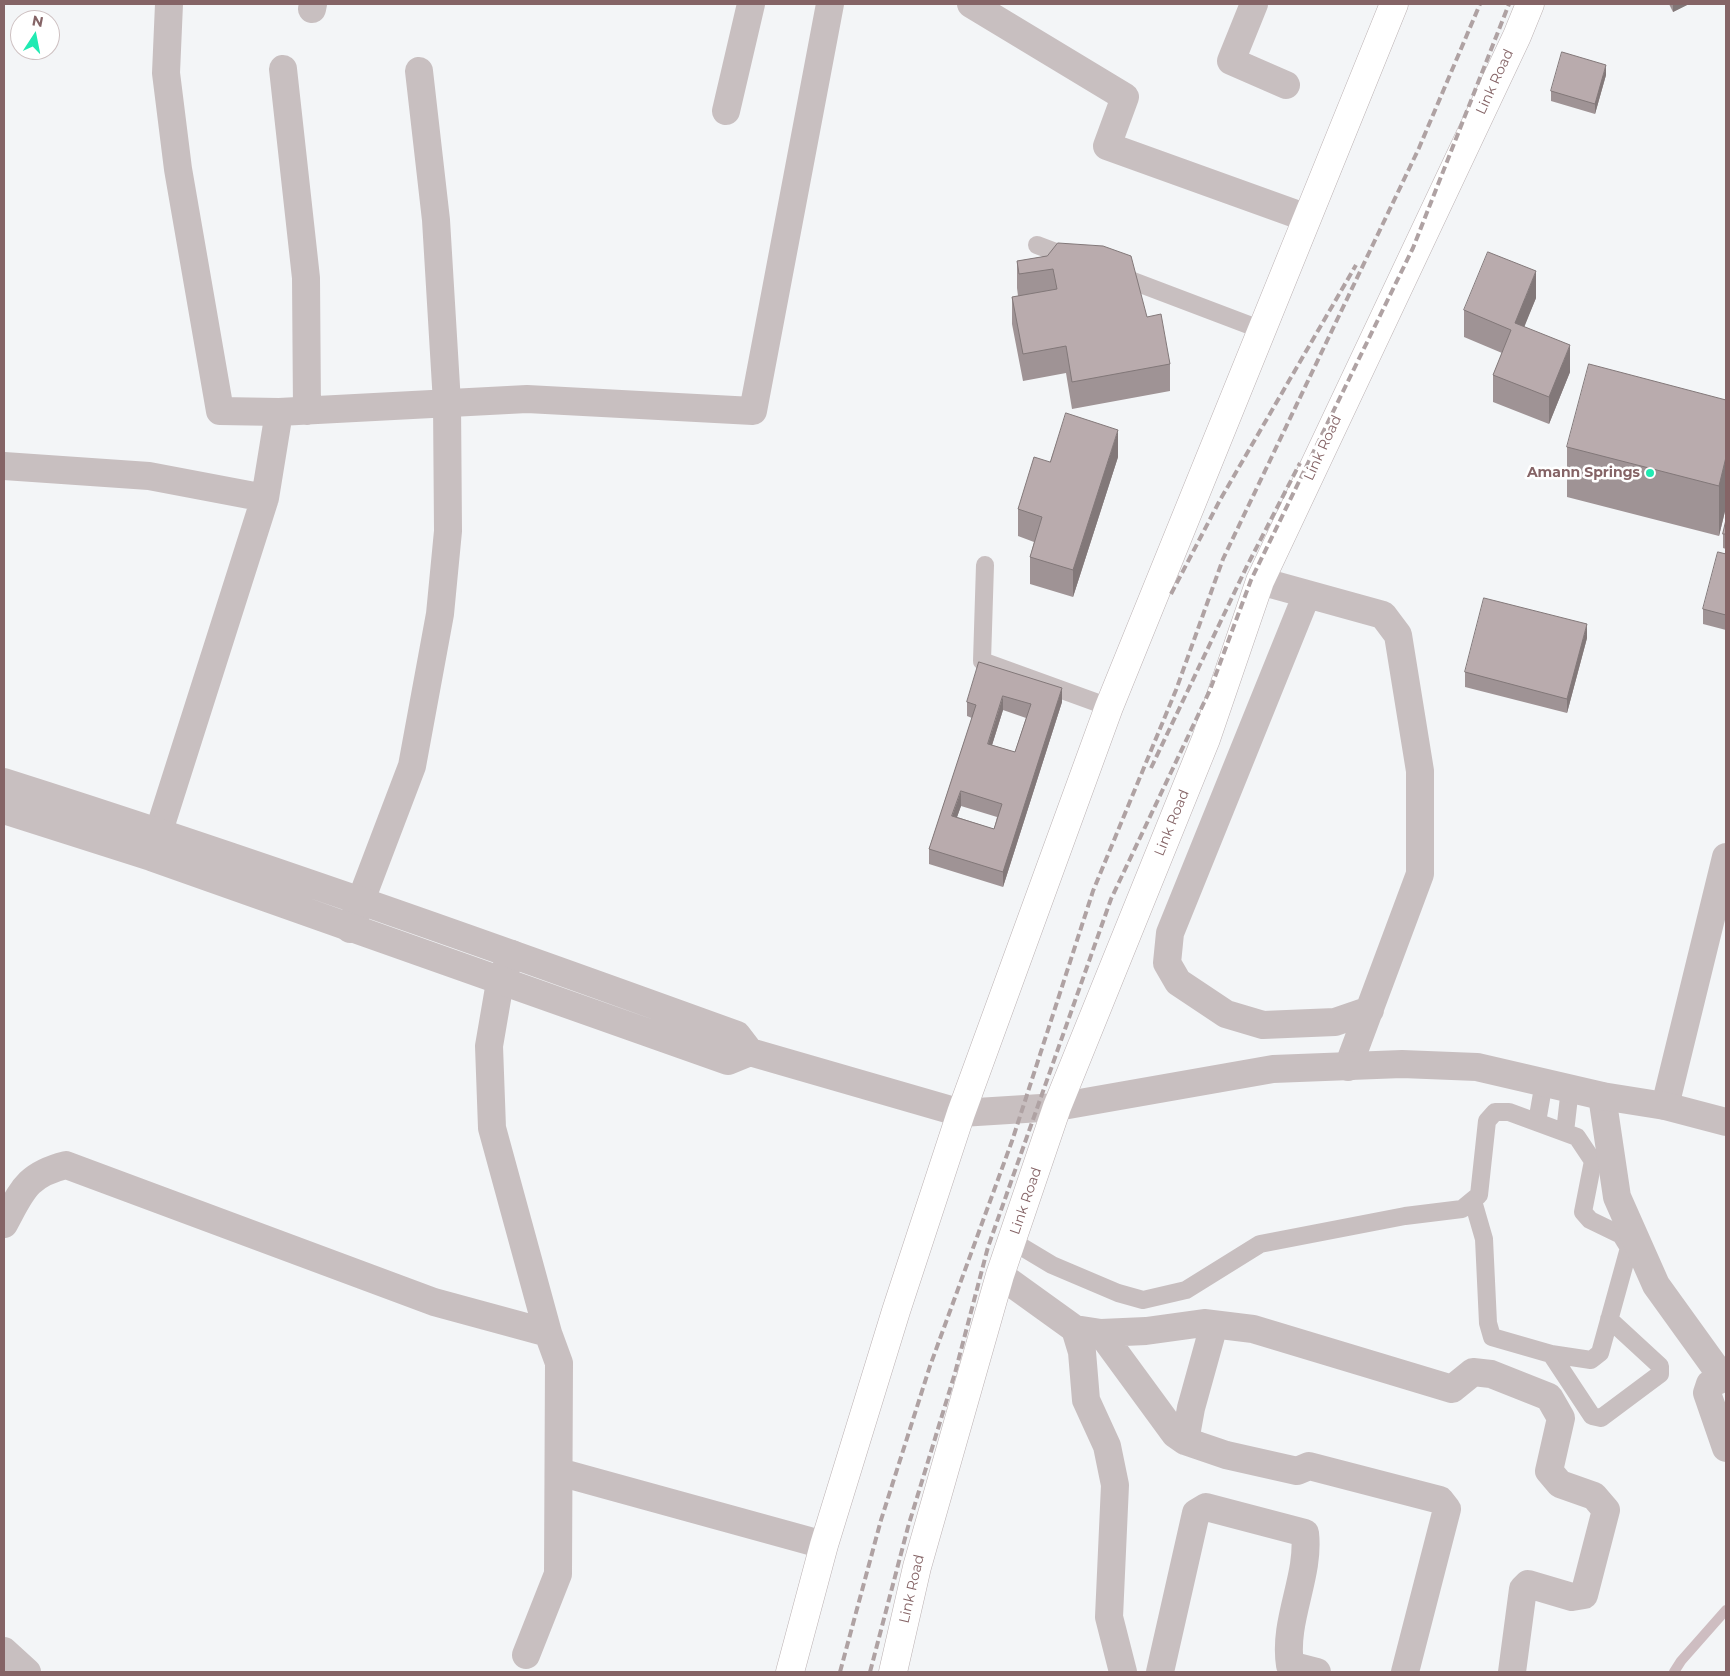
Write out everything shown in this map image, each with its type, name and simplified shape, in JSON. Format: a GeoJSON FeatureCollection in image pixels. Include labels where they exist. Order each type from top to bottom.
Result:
{"type":"FeatureCollection","features":[{"type":"Feature","properties":{"kind":"main road"},"geometry":{"type":"LineString","coordinates":[[790,1672],[824,1545],[896,1311],[961,1113],[1110,707],[1394,4]]}},
{"type":"Feature","properties":{"kind":"main road","name":"Link Road"},"geometry":{"type":"LineString","coordinates":[[893,1672],[916,1566],[1000,1275],[1057,1107],[1206,740],[1260,581],[1517,36],[1530,4]]}},
{"type":"Feature","properties":{"kind":"street"},"geometry":{"type":"LineString","coordinates":[[169,4],[166,73],[178,169],[220,411],[279,412],[527,399],[753,411],[830,4]]}},
{"type":"Feature","properties":{"kind":"street"},"geometry":{"type":"LineString","coordinates":[[726,111],[750,4]]}},
{"type":"Feature","properties":{"kind":"street"},"geometry":{"type":"LineString","coordinates":[[971,4],[1125,97],[1107,146],[1307,218]]}},
{"type":"Feature","properties":{"kind":"street"},"geometry":{"type":"LineString","coordinates":[[1254,4],[1231,61],[1286,85]]}},
{"type":"Feature","properties":{"kind":"street"},"geometry":{"type":"LineString","coordinates":[[283,70],[306,278],[307,411]]}},
{"type":"Feature","properties":{"kind":"street"},"geometry":{"type":"LineString","coordinates":[[350,929],[412,766],[440,614],[448,531],[447,403],[436,220],[419,72]]}},
{"type":"Feature","properties":{"kind":"street"},"geometry":{"type":"LineString","coordinates":[[151,857],[265,498],[279,412]]}},
{"type":"Feature","properties":{"kind":"street"},"geometry":{"type":"LineString","coordinates":[[4,466],[149,476],[265,498]]}},
{"type":"Feature","properties":{"kind":"street"},"geometry":{"type":"LineString","coordinates":[[1260,581],[1383,615],[1398,635],[1420,771],[1420,874],[1348,1067]]}},
{"type":"Feature","properties":{"kind":"street"},"geometry":{"type":"LineString","coordinates":[[1307,594],[1170,933],[1167,963],[1178,982],[1226,1014],[1263,1025],[1335,1022],[1370,1010]]}},
{"type":"Feature","properties":{"kind":"street"},"geometry":{"type":"LineString","coordinates":[[4,782],[160,832],[512,954],[737,1035],[750,1052],[961,1113],[1057,1107],[1273,1069],[1402,1064],[1477,1067],[1602,1096],[1665,1106],[1726,1122]]}},
{"type":"Feature","properties":{"kind":"street"},"geometry":{"type":"LineString","coordinates":[[4,810],[151,857],[350,929],[728,1061],[750,1052]]}},
{"type":"Feature","properties":{"kind":"street"},"geometry":{"type":"LineString","coordinates":[[1665,1106],[1726,857]]}},
{"type":"Feature","properties":{"kind":"street"},"geometry":{"type":"LineString","coordinates":[[512,954],[500,982],[489,1046],[492,1128],[548,1333],[559,1363],[558,1574],[526,1655]]}},
{"type":"Feature","properties":{"kind":"street"},"geometry":{"type":"LineString","coordinates":[[1602,1096],[1616,1197],[1656,1285],[1725,1377],[1710,1384],[1707,1393],[1726,1448]]}},
{"type":"Feature","properties":{"kind":"street"},"geometry":{"type":"LineString","coordinates":[[4,1224],[25,1186],[44,1170],[66,1165],[434,1302],[548,1333]]}},
{"type":"Feature","properties":{"kind":"street"},"geometry":{"type":"LineString","coordinates":[[1000,1275],[1088,1331],[1175,1434],[1185,1441],[1226,1455],[1297,1471],[1309,1466],[1440,1500],[1447,1509],[1405,1672]]}},
{"type":"Feature","properties":{"kind":"street"},"geometry":{"type":"LineString","coordinates":[[1088,1331],[1146,1331],[1204,1323],[1253,1329],[1452,1389],[1473,1372],[1491,1374],[1549,1397],[1561,1418],[1549,1471],[1560,1484],[1594,1496],[1606,1510],[1584,1596],[1572,1597],[1528,1584],[1523,1589],[1512,1672]]}},
{"type":"Feature","properties":{"kind":"street"},"geometry":{"type":"LineString","coordinates":[[1185,1441],[1191,1408],[1214,1325]]}},
{"type":"Feature","properties":{"kind":"street"},"geometry":{"type":"LineString","coordinates":[[1088,1331],[1082,1352],[1086,1400],[1107,1446],[1115,1485],[1109,1617],[1123,1672]]}},
{"type":"Feature","properties":{"kind":"street"},"geometry":{"type":"LineString","coordinates":[[559,1472],[824,1545]]}},
{"type":"Feature","properties":{"kind":"street"},"geometry":{"type":"LineString","coordinates":[[1160,1672],[1196,1513],[1206,1507],[1305,1533],[1307,1550],[1287,1647],[1290,1665],[1317,1672]]}},
{"type":"Feature","properties":{"kind":"street"},"geometry":{"type":"LineString","coordinates":[[4,1651],[28,1672]]}},
{"type":"Feature","properties":{"kind":"lane"},"geometry":{"type":"LineString","coordinates":[[1037,245],[1262,330]]}},
{"type":"Feature","properties":{"kind":"lane"},"geometry":{"type":"LineString","coordinates":[[985,565],[982,661],[1110,707]]}},
{"type":"Feature","properties":{"kind":"lane"},"geometry":{"type":"LineString","coordinates":[[1537,1122],[1544,1082]]}},
{"type":"Feature","properties":{"kind":"lane"},"geometry":{"type":"LineString","coordinates":[[1565,1132],[1570,1088]]}},
{"type":"Feature","properties":{"kind":"lane"},"geometry":{"type":"LineString","coordinates":[[1012,1241],[1052,1265],[1118,1293],[1143,1300],[1186,1290],[1260,1244],[1404,1216],[1462,1209],[1479,1195],[1487,1121],[1495,1112],[1509,1112],[1577,1137],[1593,1161],[1584,1212],[1590,1220],[1621,1235],[1629,1248],[1600,1353],[1591,1360],[1551,1354],[1492,1337],[1488,1323],[1484,1239],[1473,1201]]}},
{"type":"Feature","properties":{"kind":"lane"},"geometry":{"type":"LineString","coordinates":[[1551,1354],[1592,1416],[1600,1418],[1660,1374],[1660,1366],[1610,1319]]}},
{"type":"Feature","properties":{"kind":"building"},"geometry":{"type":"Polygon","coordinates":[[[1562,52],[1606,65],[1595,104],[1551,91],[1562,52]]]}},
{"type":"Feature","properties":{"kind":"building"},"geometry":{"type":"Polygon","coordinates":[[[1058,243],[1103,246],[1131,256],[1147,317],[1161,314],[1170,364],[1072,382],[1066,346],[1023,354],[1012,297],[1057,289],[1053,269],[1019,274],[1017,261],[1047,256],[1058,243]]]}},
{"type":"Feature","properties":{"kind":"building"},"geometry":{"type":"Polygon","coordinates":[[[1488,252],[1536,271],[1515,323],[1570,345],[1549,397],[1493,375],[1511,330],[1464,310],[1488,252]]]}},
{"type":"Feature","properties":{"kind":"building"},"geometry":{"type":"Polygon","coordinates":[[[1589,364],[1726,400],[1726,457],[1719,486],[1567,447],[1589,364]]]}},
{"type":"Feature","properties":{"kind":"building"},"geometry":{"type":"Polygon","coordinates":[[[1066,413],[1118,430],[1073,570],[1030,557],[1042,517],[1018,509],[1034,457],[1050,462],[1066,413]]]}},
{"type":"Feature","properties":{"kind":"building"},"geometry":{"type":"Polygon","coordinates":[[[1726,520],[1726,534],[1723,534],[1726,520]]]}},
{"type":"Feature","properties":{"kind":"building"},"geometry":{"type":"Polygon","coordinates":[[[1718,552],[1726,554],[1726,615],[1703,609],[1718,552]]]}},
{"type":"Feature","properties":{"kind":"building"},"geometry":{"type":"Polygon","coordinates":[[[1484,598],[1587,624],[1567,699],[1465,672],[1484,598]]]}},
{"type":"Feature","properties":{"kind":"building"},"geometry":{"type":"Polygon","coordinates":[[[979,662],[1062,688],[1003,872],[929,849],[976,705],[967,702],[979,662]],[[1003,696],[988,744],[1015,752],[1031,704],[1003,696]],[[961,791],[952,816],[994,829],[1002,804],[961,791]]]}},
{"type":"Feature","properties":{"kind":"waterway"},"geometry":{"type":"LineString","coordinates":[[1674,1672],[1681,1661],[1726,1610]]}},
{"type":"Feature","properties":{"kind":"railway"},"geometry":{"type":"LineString","coordinates":[[840,1672],[881,1520],[930,1366],[1012,1141],[1093,891],[1176,690],[1223,559],[1419,148],[1480,4]]}},
{"type":"Feature","properties":{"kind":"railway"},"geometry":{"type":"LineString","coordinates":[[870,1672],[908,1527],[955,1373],[988,1247],[1111,899],[1210,690],[1251,580],[1413,248],[1509,4]]}},
{"type":"Feature","properties":{"kind":"railway"},"geometry":{"type":"LineString","coordinates":[[1171,594],[1220,500],[1356,265]]}},
{"type":"Feature","properties":{"kind":"railway"},"geometry":{"type":"LineString","coordinates":[[1151,768],[1246,568],[1300,463]]}},
{"type":"Feature","properties":{"kind":"place","name":"Amann Springs"},"geometry":{"type":"Point","coordinates":[1650,473]}}]}
